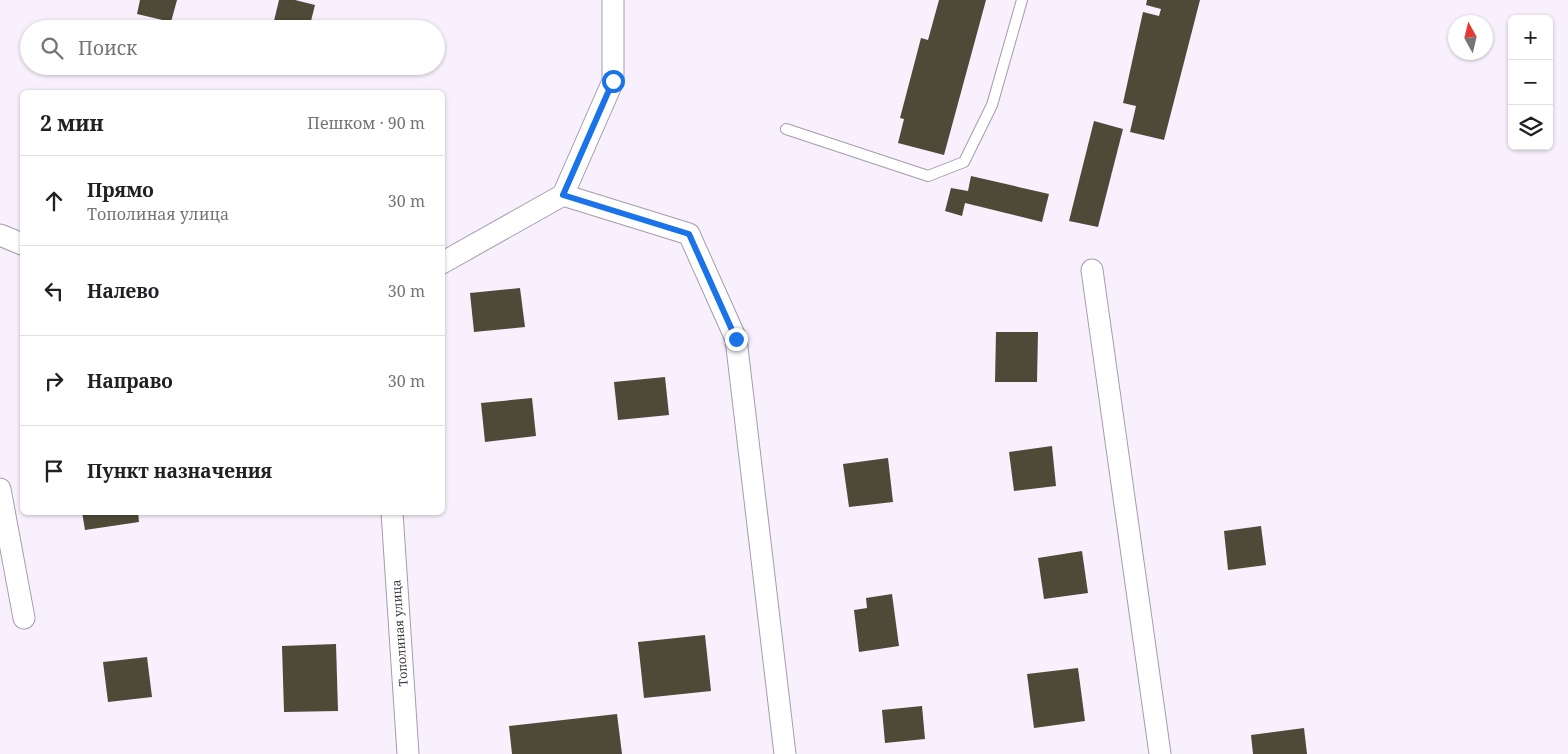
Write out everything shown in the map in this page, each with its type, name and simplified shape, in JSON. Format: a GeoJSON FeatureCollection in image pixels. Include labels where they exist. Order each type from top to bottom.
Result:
{"type":"FeatureCollection","features":[{"type":"Feature","properties":{"kind":"street"},"geometry":{"type":"LineString","coordinates":[[445,261],[563,195],[613,81],[614,0]]}},
{"type":"Feature","properties":{"kind":"street"},"geometry":{"type":"LineString","coordinates":[[563,195],[689,234],[736,339],[785,754]]}},
{"type":"Feature","properties":{"kind":"street"},"geometry":{"type":"LineString","coordinates":[[0,235],[20,243]]}},
{"type":"Feature","properties":{"kind":"street"},"geometry":{"type":"LineString","coordinates":[[1092,270],[1160,754]]}},
{"type":"Feature","properties":{"kind":"street"},"geometry":{"type":"LineString","coordinates":[[1,498],[24,618]]}},
{"type":"Feature","properties":{"kind":"street","name":"Тополиная улица"},"geometry":{"type":"LineString","coordinates":[[392,515],[408,754]]}},
{"type":"Feature","properties":{"kind":"lane"},"geometry":{"type":"LineString","coordinates":[[786,129],[928,176],[964,162],[992,104],[1022,0]]}},
{"type":"Feature","properties":{"kind":"building"},"geometry":{"type":"Polygon","coordinates":[[[140,0],[177,0],[172,20],[162,20],[137,14],[140,0]]]}},
{"type":"Feature","properties":{"kind":"building"},"geometry":{"type":"Polygon","coordinates":[[[279,0],[295,0],[315,5],[311,20],[274,20],[279,0]]]}},
{"type":"Feature","properties":{"kind":"building"},"geometry":{"type":"Polygon","coordinates":[[[939,0],[986,0],[944,155],[898,143],[904,119],[900,118],[921,38],[928,40],[939,0]]]}},
{"type":"Feature","properties":{"kind":"building"},"geometry":{"type":"Polygon","coordinates":[[[1147,0],[1200,0],[1164,140],[1130,132],[1136,106],[1123,103],[1143,12],[1159,16],[1161,9],[1146,5],[1147,0]]]}},
{"type":"Feature","properties":{"kind":"building"},"geometry":{"type":"Polygon","coordinates":[[[1094,121],[1123,129],[1098,227],[1069,221],[1094,121]]]}},
{"type":"Feature","properties":{"kind":"building"},"geometry":{"type":"Polygon","coordinates":[[[971,176],[1049,194],[1042,222],[965,203],[962,216],[945,211],[951,188],[968,191],[971,176]]]}},
{"type":"Feature","properties":{"kind":"building"},"geometry":{"type":"Polygon","coordinates":[[[520,288],[525,327],[474,332],[470,293],[520,288]]]}},
{"type":"Feature","properties":{"kind":"building"},"geometry":{"type":"Polygon","coordinates":[[[996,332],[1038,332],[1037,382],[995,382],[996,332]]]}},
{"type":"Feature","properties":{"kind":"building"},"geometry":{"type":"Polygon","coordinates":[[[665,377],[669,415],[618,420],[614,382],[665,377]]]}},
{"type":"Feature","properties":{"kind":"building"},"geometry":{"type":"Polygon","coordinates":[[[532,398],[536,436],[485,442],[481,403],[532,398]]]}},
{"type":"Feature","properties":{"kind":"building"},"geometry":{"type":"Polygon","coordinates":[[[1052,446],[1056,486],[1014,491],[1009,452],[1052,446]]]}},
{"type":"Feature","properties":{"kind":"building"},"geometry":{"type":"Polygon","coordinates":[[[888,458],[893,502],[849,507],[843,464],[888,458]]]}},
{"type":"Feature","properties":{"kind":"building"},"geometry":{"type":"Polygon","coordinates":[[[82,515],[138,515],[139,522],[85,530],[82,515]]]}},
{"type":"Feature","properties":{"kind":"building"},"geometry":{"type":"Polygon","coordinates":[[[1261,526],[1266,565],[1228,570],[1224,531],[1261,526]]]}},
{"type":"Feature","properties":{"kind":"building"},"geometry":{"type":"Polygon","coordinates":[[[1082,551],[1088,593],[1044,599],[1038,558],[1082,551]]]}},
{"type":"Feature","properties":{"kind":"building"},"geometry":{"type":"Polygon","coordinates":[[[892,594],[899,646],[859,652],[854,610],[867,608],[866,598],[892,594]]]}},
{"type":"Feature","properties":{"kind":"building"},"geometry":{"type":"Polygon","coordinates":[[[705,635],[711,691],[644,698],[638,642],[705,635]]]}},
{"type":"Feature","properties":{"kind":"building"},"geometry":{"type":"Polygon","coordinates":[[[336,644],[338,711],[284,712],[282,646],[336,644]]]}},
{"type":"Feature","properties":{"kind":"building"},"geometry":{"type":"Polygon","coordinates":[[[147,657],[152,697],[108,702],[103,662],[147,657]]]}},
{"type":"Feature","properties":{"kind":"building"},"geometry":{"type":"Polygon","coordinates":[[[1078,668],[1085,721],[1034,728],[1027,674],[1078,668]]]}},
{"type":"Feature","properties":{"kind":"building"},"geometry":{"type":"Polygon","coordinates":[[[922,706],[925,739],[885,743],[882,710],[922,706]]]}},
{"type":"Feature","properties":{"kind":"building"},"geometry":{"type":"Polygon","coordinates":[[[617,714],[622,754],[512,754],[509,726],[617,714]]]}},
{"type":"Feature","properties":{"kind":"building"},"geometry":{"type":"Polygon","coordinates":[[[1304,728],[1307,754],[1253,754],[1251,735],[1304,728]]]}},
{"type":"Feature","properties":{"kind":"route"},"geometry":{"type":"LineString","coordinates":[[613,81],[563,195],[689,234],[736,339]]}}]}
